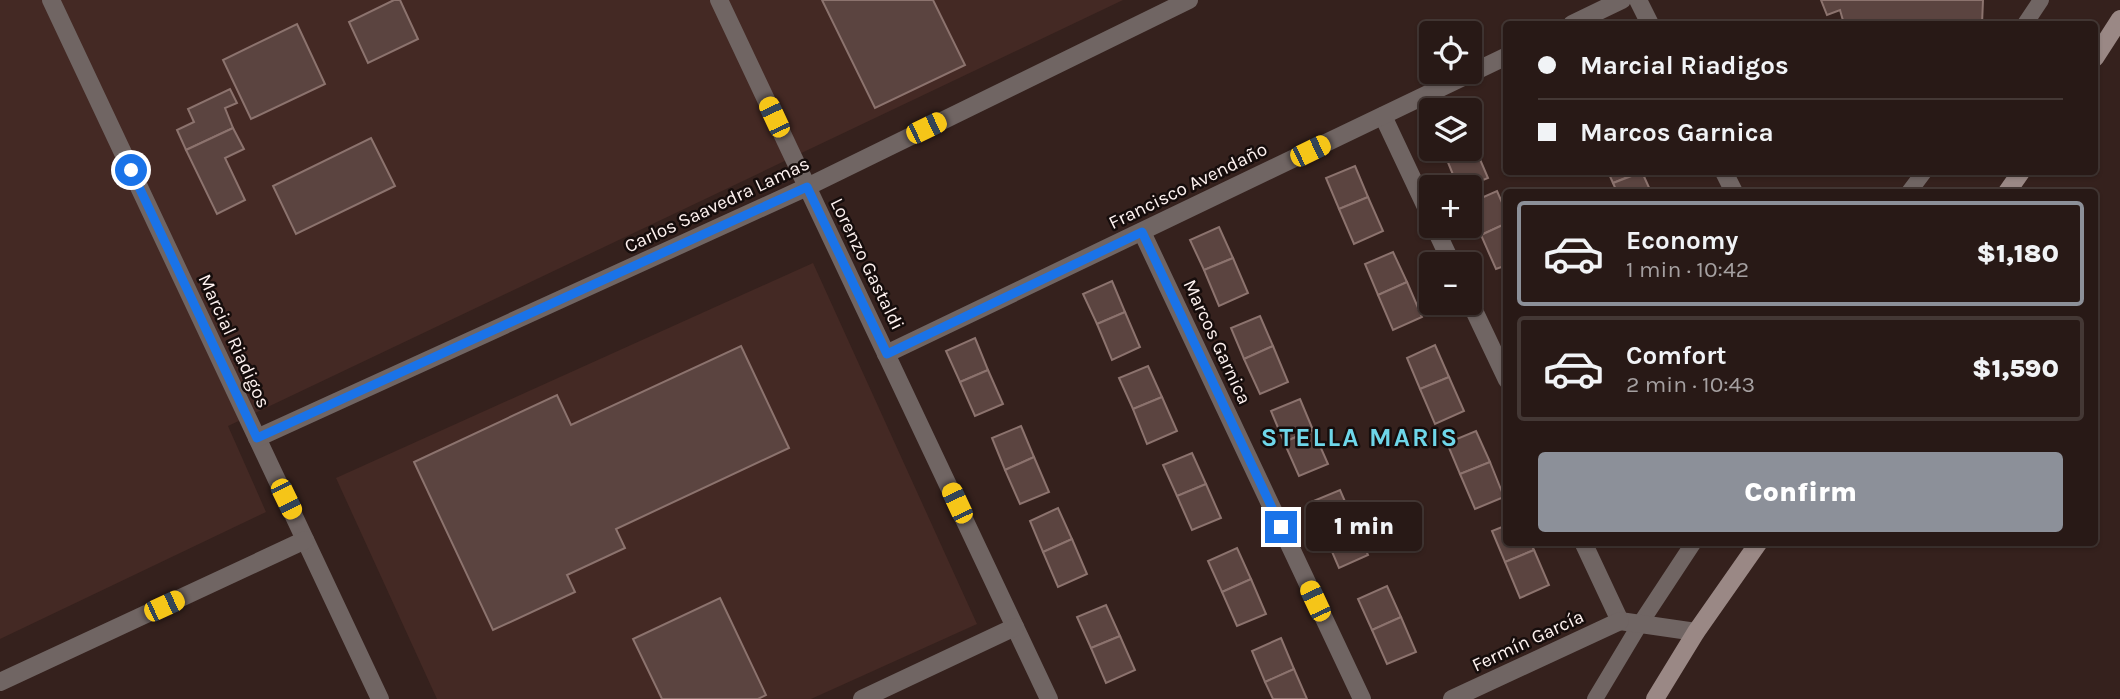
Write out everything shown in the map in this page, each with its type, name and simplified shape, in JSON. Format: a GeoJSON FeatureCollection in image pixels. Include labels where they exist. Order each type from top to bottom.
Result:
{"type":"FeatureCollection","features":[{"type":"Feature","properties":{"kind":"main road"},"geometry":{"type":"LineString","coordinates":[[2098,53],[2120,19]]}},
{"type":"Feature","properties":{"kind":"main road"},"geometry":{"type":"LineString","coordinates":[[1654,699],[1696,632],[1756,546]]}},
{"type":"Feature","properties":{"kind":"street","name":"Marcial Riadigos"},"geometry":{"type":"LineString","coordinates":[[51,0],[380,699]]}},
{"type":"Feature","properties":{"kind":"street","name":"Lorenzo Gastaldi"},"geometry":{"type":"LineString","coordinates":[[719,0],[1049,699]]}},
{"type":"Feature","properties":{"kind":"street","name":"Carlos Saavedra Lamas"},"geometry":{"type":"LineString","coordinates":[[257,438],[807,187],[1189,0]]}},
{"type":"Feature","properties":{"kind":"street"},"geometry":{"type":"LineString","coordinates":[[1578,21],[1622,0]]}},
{"type":"Feature","properties":{"kind":"street"},"geometry":{"type":"LineString","coordinates":[[1638,0],[1648,21]]}},
{"type":"Feature","properties":{"kind":"street","name":"Francisco Avendaño"},"geometry":{"type":"LineString","coordinates":[[887,354],[1503,58]]}},
{"type":"Feature","properties":{"kind":"street"},"geometry":{"type":"LineString","coordinates":[[1383,116],[1419,192]]}},
{"type":"Feature","properties":{"kind":"street","name":"Marcos Garnica"},"geometry":{"type":"LineString","coordinates":[[1142,232],[1362,699]]}},
{"type":"Feature","properties":{"kind":"street"},"geometry":{"type":"LineString","coordinates":[[1476,315],[1503,372]]}},
{"type":"Feature","properties":{"kind":"street"},"geometry":{"type":"LineString","coordinates":[[0,682],[305,540]]}},
{"type":"Feature","properties":{"kind":"street"},"geometry":{"type":"LineString","coordinates":[[1585,546],[1620,621],[1696,632]]}},
{"type":"Feature","properties":{"kind":"street","name":"Fermín García"},"geometry":{"type":"LineString","coordinates":[[1452,699],[1620,621]]}},
{"type":"Feature","properties":{"kind":"street"},"geometry":{"type":"LineString","coordinates":[[862,699],[1015,627]]}},
{"type":"Feature","properties":{"kind":"lane"},"geometry":{"type":"LineString","coordinates":[[2027,21],[2042,0]]}},
{"type":"Feature","properties":{"kind":"lane"},"geometry":{"type":"LineString","coordinates":[[1595,699],[1691,546]]}},
{"type":"Feature","properties":{"kind":"shaded area"},"geometry":{"type":"Polygon","coordinates":[[[0,0],[1123,0],[228,426],[266,512],[0,639],[0,0]]]}},
{"type":"Feature","properties":{"kind":"shaded area"},"geometry":{"type":"Polygon","coordinates":[[[813,263],[977,624],[811,699],[437,699],[336,478],[813,263]]]}},
{"type":"Feature","properties":{"kind":"building"},"geometry":{"type":"Polygon","coordinates":[[[394,0],[400,0],[418,39],[368,63],[349,22],[394,0]]]}},
{"type":"Feature","properties":{"kind":"building"},"geometry":{"type":"Polygon","coordinates":[[[822,0],[933,0],[965,65],[875,108],[822,0]]]}},
{"type":"Feature","properties":{"kind":"building"},"geometry":{"type":"Polygon","coordinates":[[[1821,0],[1983,0],[1982,21],[1843,21],[1840,10],[1827,15],[1821,0]]]}},
{"type":"Feature","properties":{"kind":"building"},"geometry":{"type":"Polygon","coordinates":[[[297,24],[325,84],[251,119],[223,60],[297,24]]]}},
{"type":"Feature","properties":{"kind":"building"},"geometry":{"type":"Polygon","coordinates":[[[230,89],[237,103],[225,108],[233,128],[186,150],[177,130],[194,122],[188,109],[230,89]]]}},
{"type":"Feature","properties":{"kind":"building"},"geometry":{"type":"Polygon","coordinates":[[[233,128],[244,149],[225,158],[245,200],[217,214],[186,150],[233,128]]]}},
{"type":"Feature","properties":{"kind":"building"},"geometry":{"type":"Polygon","coordinates":[[[371,138],[395,186],[296,234],[273,186],[371,138]]]}},
{"type":"Feature","properties":{"kind":"building"},"geometry":{"type":"Polygon","coordinates":[[[1447,161],[1481,161],[1488,178],[1482,180],[1482,175],[1453,175],[1447,161]]]}},
{"type":"Feature","properties":{"kind":"building"},"geometry":{"type":"Polygon","coordinates":[[[1355,166],[1368,197],[1339,209],[1326,178],[1355,166]]]}},
{"type":"Feature","properties":{"kind":"building"},"geometry":{"type":"Polygon","coordinates":[[[1609,175],[1633,175],[1613,183],[1609,175]]]}},
{"type":"Feature","properties":{"kind":"building"},"geometry":{"type":"Polygon","coordinates":[[[1634,175],[1643,175],[1650,189],[1616,189],[1613,183],[1634,175]]]}},
{"type":"Feature","properties":{"kind":"building"},"geometry":{"type":"Polygon","coordinates":[[[1497,191],[1503,205],[1503,225],[1482,235],[1482,198],[1497,191]]]}},
{"type":"Feature","properties":{"kind":"building"},"geometry":{"type":"Polygon","coordinates":[[[1368,197],[1383,231],[1354,244],[1339,209],[1368,197]]]}},
{"type":"Feature","properties":{"kind":"building"},"geometry":{"type":"Polygon","coordinates":[[[1503,225],[1503,266],[1496,269],[1482,235],[1503,225]]]}},
{"type":"Feature","properties":{"kind":"building"},"geometry":{"type":"Polygon","coordinates":[[[1219,227],[1233,258],[1204,270],[1190,240],[1219,227]]]}},
{"type":"Feature","properties":{"kind":"building"},"geometry":{"type":"Polygon","coordinates":[[[1393,252],[1407,282],[1378,295],[1365,264],[1393,252]]]}},
{"type":"Feature","properties":{"kind":"building"},"geometry":{"type":"Polygon","coordinates":[[[1233,258],[1248,293],[1219,306],[1204,270],[1233,258]]]}},
{"type":"Feature","properties":{"kind":"building"},"geometry":{"type":"Polygon","coordinates":[[[1112,281],[1125,312],[1097,324],[1083,294],[1112,281]]]}},
{"type":"Feature","properties":{"kind":"building"},"geometry":{"type":"Polygon","coordinates":[[[1407,282],[1422,317],[1393,330],[1378,295],[1407,282]]]}},
{"type":"Feature","properties":{"kind":"building"},"geometry":{"type":"Polygon","coordinates":[[[1125,312],[1140,347],[1112,360],[1097,324],[1125,312]]]}},
{"type":"Feature","properties":{"kind":"building"},"geometry":{"type":"Polygon","coordinates":[[[1260,316],[1273,346],[1244,359],[1231,328],[1260,316]]]}},
{"type":"Feature","properties":{"kind":"building"},"geometry":{"type":"Polygon","coordinates":[[[975,338],[988,370],[960,382],[946,351],[975,338]]]}},
{"type":"Feature","properties":{"kind":"building"},"geometry":{"type":"Polygon","coordinates":[[[1435,345],[1449,377],[1420,389],[1407,358],[1435,345]]]}},
{"type":"Feature","properties":{"kind":"building"},"geometry":{"type":"Polygon","coordinates":[[[741,346],[789,448],[616,529],[625,548],[567,575],[575,592],[493,630],[414,462],[557,395],[571,425],[741,346]]]}},
{"type":"Feature","properties":{"kind":"building"},"geometry":{"type":"Polygon","coordinates":[[[1273,346],[1288,382],[1260,394],[1244,359],[1273,346]]]}},
{"type":"Feature","properties":{"kind":"building"},"geometry":{"type":"Polygon","coordinates":[[[1148,366],[1162,397],[1133,409],[1119,378],[1148,366]]]}},
{"type":"Feature","properties":{"kind":"building"},"geometry":{"type":"Polygon","coordinates":[[[988,370],[1003,404],[975,416],[960,382],[988,370]]]}},
{"type":"Feature","properties":{"kind":"building"},"geometry":{"type":"Polygon","coordinates":[[[1449,377],[1464,411],[1435,424],[1420,389],[1449,377]]]}},
{"type":"Feature","properties":{"kind":"building"},"geometry":{"type":"Polygon","coordinates":[[[1162,397],[1177,431],[1147,444],[1133,409],[1162,397]]]}},
{"type":"Feature","properties":{"kind":"building"},"geometry":{"type":"Polygon","coordinates":[[[1300,399],[1313,430],[1284,442],[1271,411],[1300,399]]]}},
{"type":"Feature","properties":{"kind":"building"},"geometry":{"type":"Polygon","coordinates":[[[1021,426],[1034,457],[1005,470],[992,438],[1021,426]]]}},
{"type":"Feature","properties":{"kind":"building"},"geometry":{"type":"Polygon","coordinates":[[[1313,430],[1328,464],[1299,476],[1284,442],[1313,430]]]}},
{"type":"Feature","properties":{"kind":"building"},"geometry":{"type":"Polygon","coordinates":[[[1476,431],[1490,462],[1460,474],[1447,443],[1476,431]]]}},
{"type":"Feature","properties":{"kind":"building"},"geometry":{"type":"Polygon","coordinates":[[[1192,453],[1206,484],[1177,496],[1163,465],[1192,453]]]}},
{"type":"Feature","properties":{"kind":"building"},"geometry":{"type":"Polygon","coordinates":[[[1034,457],[1049,492],[1020,504],[1005,470],[1034,457]]]}},
{"type":"Feature","properties":{"kind":"building"},"geometry":{"type":"Polygon","coordinates":[[[1490,462],[1503,497],[1475,509],[1460,474],[1490,462]]]}},
{"type":"Feature","properties":{"kind":"building"},"geometry":{"type":"Polygon","coordinates":[[[1206,484],[1221,518],[1192,530],[1177,496],[1206,484]]]}},
{"type":"Feature","properties":{"kind":"building"},"geometry":{"type":"Polygon","coordinates":[[[1340,490],[1353,520],[1324,533],[1311,502],[1340,490]]]}},
{"type":"Feature","properties":{"kind":"building"},"geometry":{"type":"Polygon","coordinates":[[[1058,508],[1072,539],[1043,552],[1030,521],[1058,508]]]}},
{"type":"Feature","properties":{"kind":"building"},"geometry":{"type":"Polygon","coordinates":[[[1353,520],[1368,555],[1339,568],[1324,533],[1353,520]]]}},
{"type":"Feature","properties":{"kind":"building"},"geometry":{"type":"Polygon","coordinates":[[[1503,527],[1503,546],[1532,546],[1534,550],[1505,562],[1492,531],[1503,527]]]}},
{"type":"Feature","properties":{"kind":"building"},"geometry":{"type":"Polygon","coordinates":[[[1072,539],[1087,574],[1058,587],[1043,552],[1072,539]]]}},
{"type":"Feature","properties":{"kind":"building"},"geometry":{"type":"Polygon","coordinates":[[[1237,548],[1251,579],[1222,592],[1208,561],[1237,548]]]}},
{"type":"Feature","properties":{"kind":"building"},"geometry":{"type":"Polygon","coordinates":[[[1534,550],[1549,585],[1520,598],[1505,562],[1534,550]]]}},
{"type":"Feature","properties":{"kind":"building"},"geometry":{"type":"Polygon","coordinates":[[[1251,579],[1266,614],[1237,626],[1222,592],[1251,579]]]}},
{"type":"Feature","properties":{"kind":"building"},"geometry":{"type":"Polygon","coordinates":[[[1387,586],[1401,617],[1372,630],[1358,599],[1387,586]]]}},
{"type":"Feature","properties":{"kind":"building"},"geometry":{"type":"Polygon","coordinates":[[[720,598],[766,695],[758,699],[662,699],[633,639],[720,598]]]}},
{"type":"Feature","properties":{"kind":"building"},"geometry":{"type":"Polygon","coordinates":[[[1106,605],[1120,636],[1091,648],[1077,617],[1106,605]]]}},
{"type":"Feature","properties":{"kind":"building"},"geometry":{"type":"Polygon","coordinates":[[[1401,617],[1416,652],[1387,664],[1372,630],[1401,617]]]}},
{"type":"Feature","properties":{"kind":"building"},"geometry":{"type":"Polygon","coordinates":[[[1120,636],[1135,670],[1106,683],[1091,648],[1120,636]]]}},
{"type":"Feature","properties":{"kind":"building"},"geometry":{"type":"Polygon","coordinates":[[[1281,638],[1294,669],[1265,682],[1252,651],[1281,638]]]}},
{"type":"Feature","properties":{"kind":"building"},"geometry":{"type":"Polygon","coordinates":[[[1294,669],[1307,699],[1273,699],[1265,682],[1294,669]]]}},
{"type":"Feature","properties":{"kind":"district","name":"STELLA MARIS"},"geometry":{"type":"Point","coordinates":[1360,437]}},
{"type":"Feature","properties":{"kind":"route"},"geometry":{"type":"LineString","coordinates":[[131,170],[257,438],[807,187],[887,354],[1142,232],[1281,527]]}}]}
